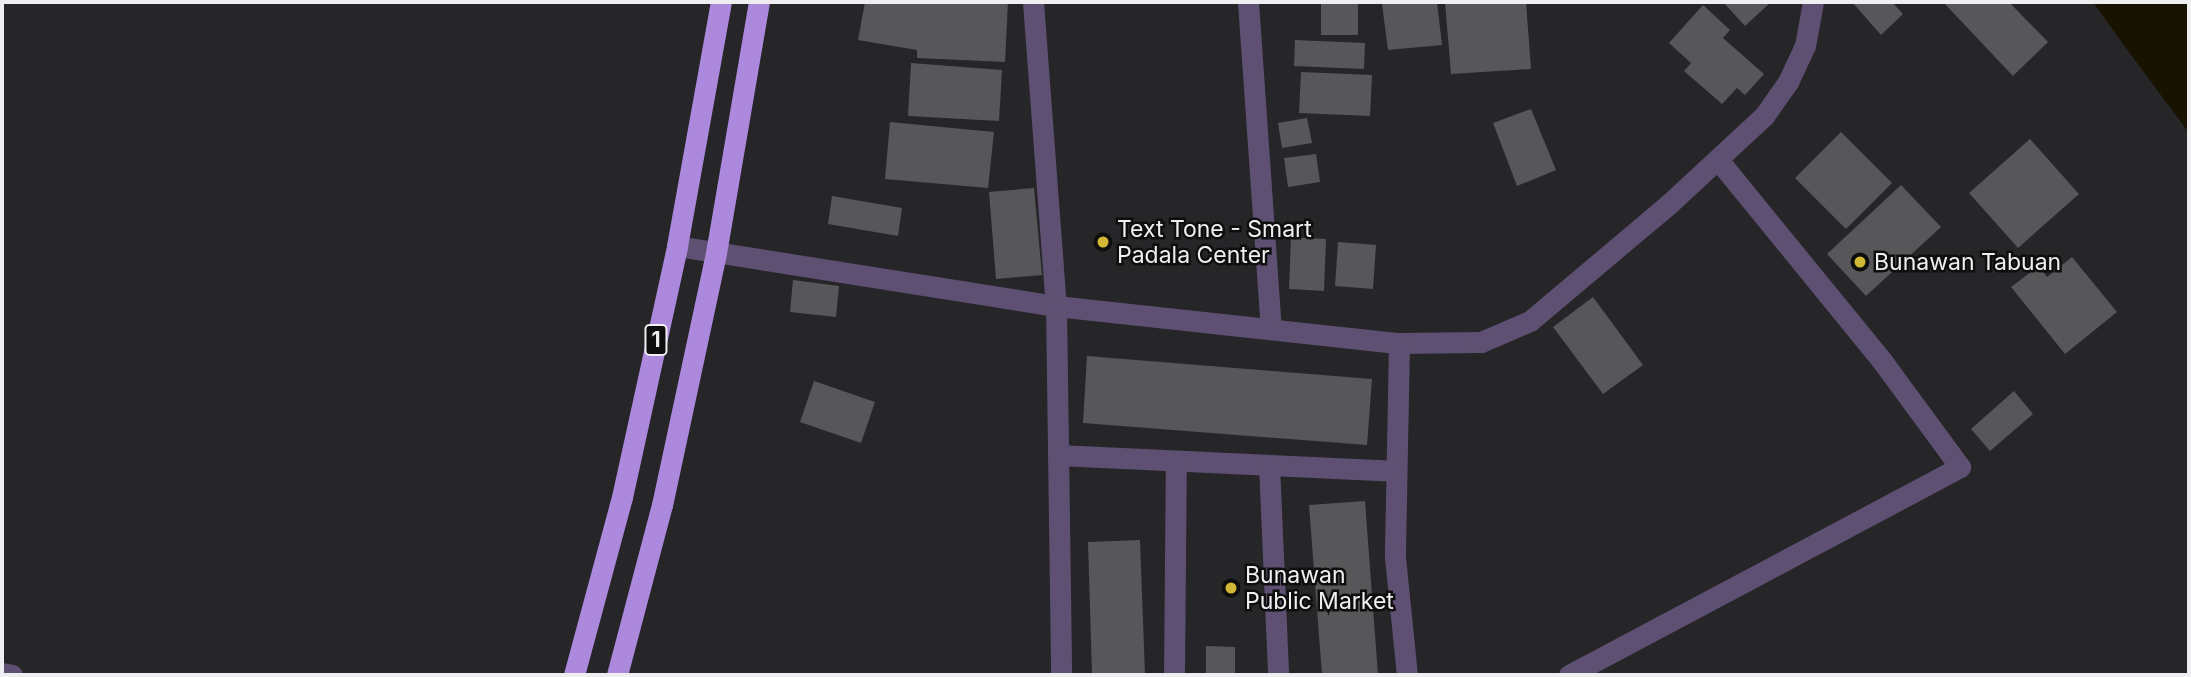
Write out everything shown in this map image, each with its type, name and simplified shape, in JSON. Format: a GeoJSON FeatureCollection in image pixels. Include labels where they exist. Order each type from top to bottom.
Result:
{"type":"FeatureCollection","features":[{"type":"Feature","properties":{"kind":"highway","name":"1"},"geometry":{"type":"LineString","coordinates":[[574,675],[622,497],[677,246],[721,2]]}},
{"type":"Feature","properties":{"kind":"highway","name":"1"},"geometry":{"type":"LineString","coordinates":[[617,675],[662,505],[716,253],[760,2]]}},
{"type":"Feature","properties":{"kind":"street"},"geometry":{"type":"LineString","coordinates":[[1034,2],[1056,306],[1061,675]]}},
{"type":"Feature","properties":{"kind":"street"},"geometry":{"type":"LineString","coordinates":[[1248,2],[1271,329]]}},
{"type":"Feature","properties":{"kind":"street"},"geometry":{"type":"LineString","coordinates":[[677,246],[1056,306],[1399,344],[1481,342],[1530,321],[1718,160],[1764,116],[1788,82],[1805,46],[1813,2]]}},
{"type":"Feature","properties":{"kind":"street"},"geometry":{"type":"LineString","coordinates":[[1569,675],[1960,467],[1875,351],[1718,160]]}},
{"type":"Feature","properties":{"kind":"street"},"geometry":{"type":"LineString","coordinates":[[1399,344],[1394,471],[1395,557],[1407,675]]}},
{"type":"Feature","properties":{"kind":"street"},"geometry":{"type":"LineString","coordinates":[[1058,455],[1394,471]]}},
{"type":"Feature","properties":{"kind":"street"},"geometry":{"type":"LineString","coordinates":[[1174,675],[1176,462]]}},
{"type":"Feature","properties":{"kind":"street"},"geometry":{"type":"LineString","coordinates":[[1269,466],[1278,675]]}},
{"type":"Feature","properties":{"kind":"street"},"geometry":{"type":"LineString","coordinates":[[2,673],[12,675]]}},
{"type":"Feature","properties":{"kind":"shaded area"},"geometry":{"type":"Polygon","coordinates":[[[2093,2],[2189,2],[2189,133],[2126,48],[2093,2]]]}},
{"type":"Feature","properties":{"kind":"building"},"geometry":{"type":"Polygon","coordinates":[[[865,2],[1008,2],[1005,62],[917,58],[917,50],[858,40],[865,2]]]}},
{"type":"Feature","properties":{"kind":"building"},"geometry":{"type":"Polygon","coordinates":[[[1321,2],[1358,2],[1358,35],[1321,35],[1321,2]]]}},
{"type":"Feature","properties":{"kind":"building"},"geometry":{"type":"Polygon","coordinates":[[[1437,2],[1442,45],[1388,50],[1382,4],[1437,2]]]}},
{"type":"Feature","properties":{"kind":"building"},"geometry":{"type":"Polygon","coordinates":[[[1445,2],[1526,2],[1531,69],[1451,74],[1445,2]]]}},
{"type":"Feature","properties":{"kind":"building"},"geometry":{"type":"Polygon","coordinates":[[[1723,2],[1771,2],[1745,26],[1723,2]]]}},
{"type":"Feature","properties":{"kind":"building"},"geometry":{"type":"Polygon","coordinates":[[[1852,2],[1892,2],[1903,14],[1881,35],[1852,2]]]}},
{"type":"Feature","properties":{"kind":"building"},"geometry":{"type":"Polygon","coordinates":[[[1943,2],[2009,2],[2048,42],[2013,76],[1943,2]]]}},
{"type":"Feature","properties":{"kind":"building"},"geometry":{"type":"Polygon","coordinates":[[[1703,5],[1730,30],[1723,38],[1764,74],[1745,95],[1737,88],[1722,104],[1684,71],[1691,63],[1669,43],[1703,5]]]}},
{"type":"Feature","properties":{"kind":"building"},"geometry":{"type":"Polygon","coordinates":[[[1295,40],[1365,43],[1364,69],[1294,66],[1295,40]]]}},
{"type":"Feature","properties":{"kind":"building"},"geometry":{"type":"Polygon","coordinates":[[[911,63],[1002,70],[999,121],[908,116],[911,63]]]}},
{"type":"Feature","properties":{"kind":"building"},"geometry":{"type":"Polygon","coordinates":[[[1301,72],[1372,75],[1370,116],[1299,113],[1301,72]]]}},
{"type":"Feature","properties":{"kind":"building"},"geometry":{"type":"Polygon","coordinates":[[[1531,109],[1556,170],[1517,186],[1493,123],[1531,109]]]}},
{"type":"Feature","properties":{"kind":"building"},"geometry":{"type":"Polygon","coordinates":[[[1307,118],[1312,143],[1282,148],[1278,123],[1307,118]]]}},
{"type":"Feature","properties":{"kind":"building"},"geometry":{"type":"Polygon","coordinates":[[[890,122],[994,132],[988,188],[885,179],[890,122]]]}},
{"type":"Feature","properties":{"kind":"building"},"geometry":{"type":"Polygon","coordinates":[[[1841,132],[1892,183],[1846,229],[1795,178],[1841,132]]]}},
{"type":"Feature","properties":{"kind":"building"},"geometry":{"type":"Polygon","coordinates":[[[2030,139],[2079,194],[2018,248],[1969,193],[2030,139]]]}},
{"type":"Feature","properties":{"kind":"building"},"geometry":{"type":"Polygon","coordinates":[[[1316,154],[1320,182],[1288,187],[1284,158],[1316,154]]]}},
{"type":"Feature","properties":{"kind":"building"},"geometry":{"type":"Polygon","coordinates":[[[1901,185],[1941,227],[1866,296],[1827,254],[1901,185]]]}},
{"type":"Feature","properties":{"kind":"building"},"geometry":{"type":"Polygon","coordinates":[[[1034,188],[1042,275],[996,279],[989,192],[1034,188]]]}},
{"type":"Feature","properties":{"kind":"building"},"geometry":{"type":"Polygon","coordinates":[[[832,196],[902,208],[898,236],[828,224],[832,196]]]}},
{"type":"Feature","properties":{"kind":"building"},"geometry":{"type":"Polygon","coordinates":[[[1291,237],[1326,239],[1324,291],[1289,289],[1291,237]]]}},
{"type":"Feature","properties":{"kind":"building"},"geometry":{"type":"Polygon","coordinates":[[[1338,242],[1376,245],[1373,289],[1335,286],[1338,242]]]}},
{"type":"Feature","properties":{"kind":"building"},"geometry":{"type":"Polygon","coordinates":[[[2072,257],[2117,312],[2065,354],[2011,287],[2039,266],[2047,277],[2072,257]]]}},
{"type":"Feature","properties":{"kind":"building"},"geometry":{"type":"Polygon","coordinates":[[[793,280],[839,286],[836,317],[790,312],[793,280]]]}},
{"type":"Feature","properties":{"kind":"building"},"geometry":{"type":"Polygon","coordinates":[[[1593,297],[1643,365],[1603,394],[1553,327],[1593,297]]]}},
{"type":"Feature","properties":{"kind":"building"},"geometry":{"type":"Polygon","coordinates":[[[1087,356],[1372,379],[1367,445],[1083,423],[1087,356]]]}},
{"type":"Feature","properties":{"kind":"building"},"geometry":{"type":"Polygon","coordinates":[[[814,381],[875,402],[861,443],[800,422],[814,381]]]}},
{"type":"Feature","properties":{"kind":"building"},"geometry":{"type":"Polygon","coordinates":[[[2014,391],[2033,414],[1990,451],[1971,429],[2014,391]]]}},
{"type":"Feature","properties":{"kind":"building"},"geometry":{"type":"Polygon","coordinates":[[[1365,501],[1378,675],[1322,675],[1309,505],[1365,501]]]}},
{"type":"Feature","properties":{"kind":"building"},"geometry":{"type":"Polygon","coordinates":[[[1140,540],[1145,675],[1092,675],[1088,542],[1140,540]]]}},
{"type":"Feature","properties":{"kind":"building"},"geometry":{"type":"Polygon","coordinates":[[[1206,646],[1235,647],[1235,675],[1206,675],[1206,646]]]}},
{"type":"Feature","properties":{"kind":"place","name":"Text Tone - Smart Padala Center"},"geometry":{"type":"Point","coordinates":[1103,242]}},
{"type":"Feature","properties":{"kind":"place","name":"Bunawan Tabuan"},"geometry":{"type":"Point","coordinates":[1860,262]}},
{"type":"Feature","properties":{"kind":"place","name":"Bunawan Public Market"},"geometry":{"type":"Point","coordinates":[1231,588]}}]}
